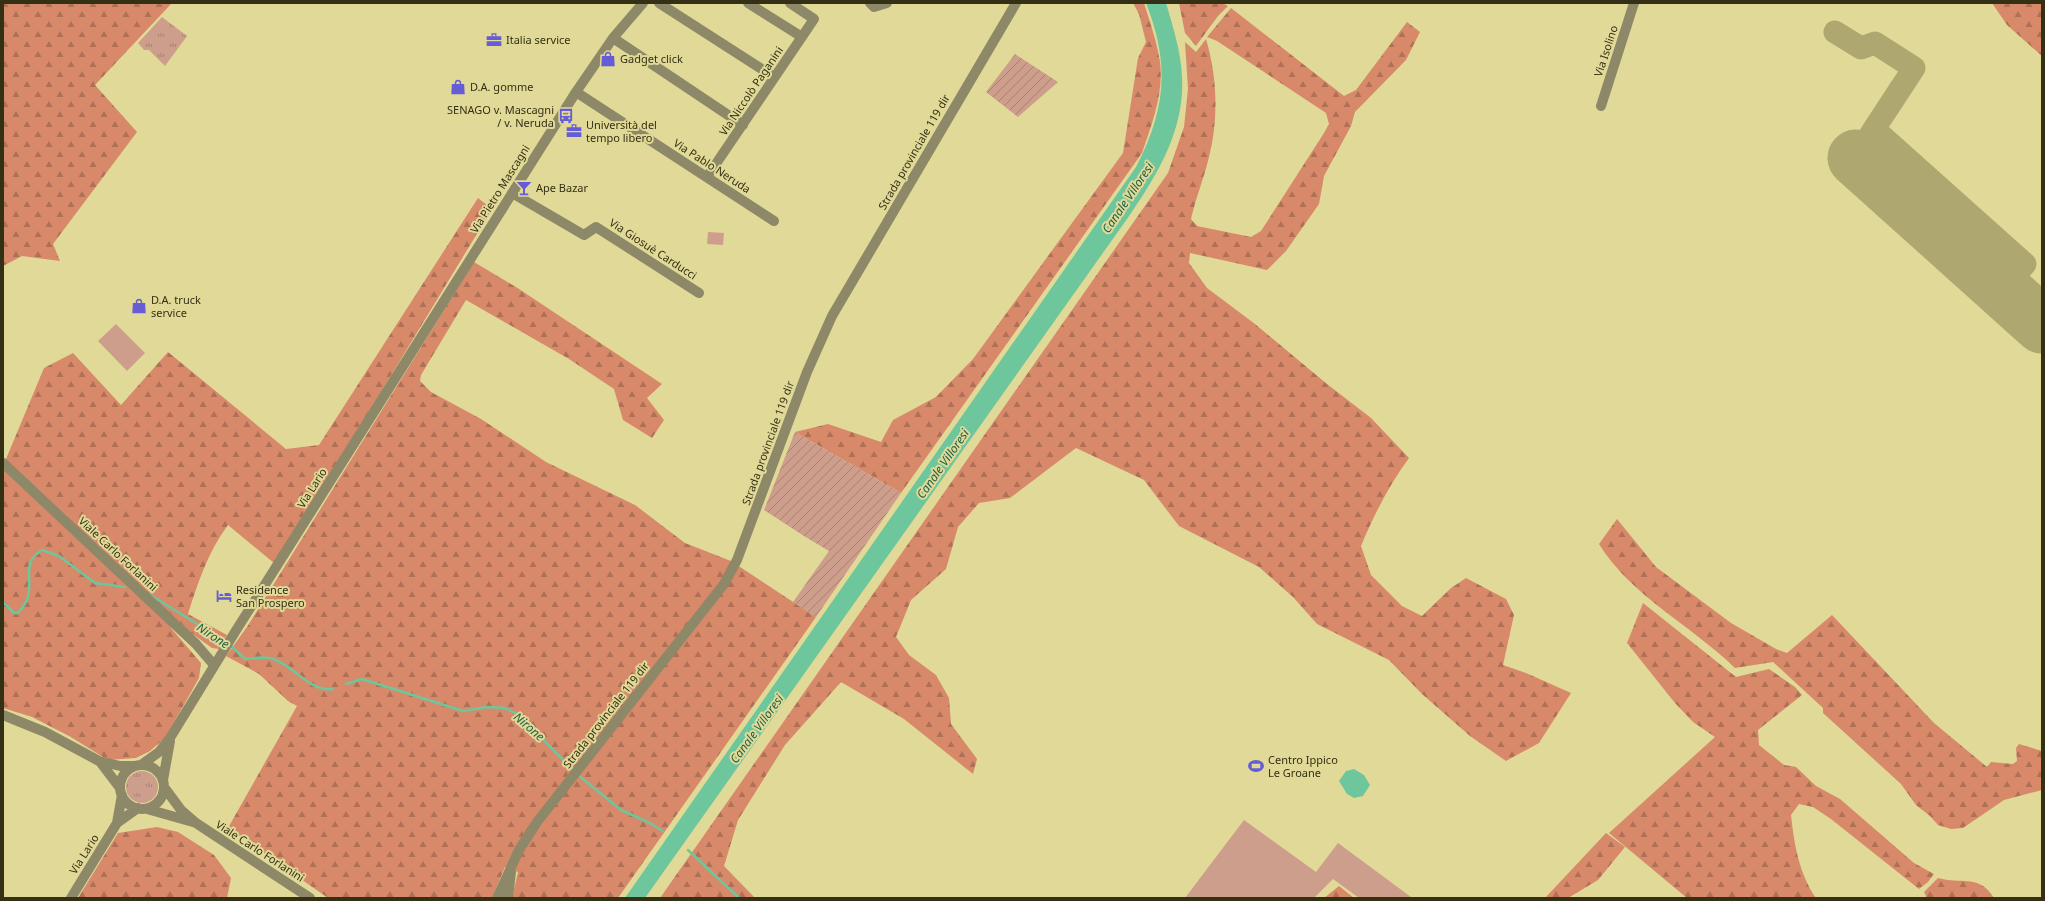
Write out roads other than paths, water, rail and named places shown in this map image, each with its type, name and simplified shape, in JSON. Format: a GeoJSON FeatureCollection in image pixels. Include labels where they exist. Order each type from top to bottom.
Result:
{"type":"FeatureCollection","features":[{"type":"Feature","properties":{"kind":"street","name":"Via Pietro Mascagni"},"geometry":{"type":"LineString","coordinates":[[475,252],[576,92],[613,38],[643,3]]}},
{"type":"Feature","properties":{"kind":"street"},"geometry":{"type":"LineString","coordinates":[[659,3],[774,77]]}},
{"type":"Feature","properties":{"kind":"street"},"geometry":{"type":"LineString","coordinates":[[748,3],[802,38]]}},
{"type":"Feature","properties":{"kind":"street","name":"Via Niccolò Paganini"},"geometry":{"type":"LineString","coordinates":[[707,177],[814,19],[790,3]]}},
{"type":"Feature","properties":{"kind":"street","name":"Strada provinciale 119 dir"},"geometry":{"type":"LineString","coordinates":[[497,898],[527,836],[724,584],[737,560],[807,372],[832,316],[1016,3]]}},
{"type":"Feature","properties":{"kind":"street","name":"Via Isolino"},"geometry":{"type":"LineString","coordinates":[[1601,106],[1634,3]]}},
{"type":"Feature","properties":{"kind":"street"},"geometry":{"type":"LineString","coordinates":[[613,38],[743,125]]}},
{"type":"Feature","properties":{"kind":"street","name":"Via Pablo Neruda"},"geometry":{"type":"LineString","coordinates":[[576,92],[774,221]]}},
{"type":"Feature","properties":{"kind":"street","name":"Via Giosuè Carducci"},"geometry":{"type":"LineString","coordinates":[[512,193],[584,235],[596,226],[699,293]]}},
{"type":"Feature","properties":{"kind":"street","name":"Via Lario"},"geometry":{"type":"LineString","coordinates":[[138,766],[159,752],[170,738],[214,665],[475,252]]}},
{"type":"Feature","properties":{"kind":"street","name":"Viale Carlo Forlanini"},"geometry":{"type":"LineString","coordinates":[[3,463],[196,644],[214,665]]}},
{"type":"Feature","properties":{"kind":"street"},"geometry":{"type":"LineString","coordinates":[[3,715],[45,732],[99,761],[110,765],[152,767],[157,771],[163,784],[163,793],[157,803],[142,808],[130,806],[108,770],[99,761]]}},
{"type":"Feature","properties":{"kind":"street","name":"Via Lario"},"geometry":{"type":"LineString","coordinates":[[163,784],[170,738]]}},
{"type":"Feature","properties":{"kind":"street"},"geometry":{"type":"LineString","coordinates":[[121,792],[124,775],[138,766]]}},
{"type":"Feature","properties":{"kind":"street","name":"Viale Carlo Forlanini"},"geometry":{"type":"LineString","coordinates":[[163,784],[181,810],[196,823],[310,898]]}},
{"type":"Feature","properties":{"kind":"street","name":"Via Lario"},"geometry":{"type":"LineString","coordinates":[[70,898],[117,823],[121,792]]}},
{"type":"Feature","properties":{"kind":"street","name":"Via Lario"},"geometry":{"type":"LineString","coordinates":[[117,823],[142,808]]}},
{"type":"Feature","properties":{"kind":"street","name":"Viale Carlo Forlanini"},"geometry":{"type":"LineString","coordinates":[[142,808],[196,823]]}},
{"type":"Feature","properties":{"kind":"street","name":"Strada provinciale 119 dir"},"geometry":{"type":"LineString","coordinates":[[508,898],[512,868]]}},
{"type":"Feature","properties":{"kind":"water","name":"Canale Villoresi"},"geometry":{"type":"Polygon","coordinates":[[[1146,3],[1166,3],[1174,30],[1182,77],[1182,97],[1179,116],[1174,135],[1158,170],[1127,219],[645,898],[625,898],[1136,167],[1154,125],[1159,106],[1161,86],[1159,46],[1154,25],[1146,3]]]}},
{"type":"Feature","properties":{"kind":"water"},"geometry":{"type":"Polygon","coordinates":[[[1354,769],[1364,775],[1370,785],[1363,796],[1354,798],[1347,794],[1339,781],[1346,771],[1354,769]]]}},
{"type":"Feature","properties":{"kind":"waterway","name":"Nirone"},"geometry":{"type":"LineString","coordinates":[[3,602],[14,613],[18,613],[23,607],[27,599],[29,589],[30,565],[32,560],[42,550],[59,556],[95,583],[125,587]]}},
{"type":"Feature","properties":{"kind":"waterway","name":"Nirone"},"geometry":{"type":"LineString","coordinates":[[149,594],[226,642]]}},
{"type":"Feature","properties":{"kind":"waterway","name":"Nirone"},"geometry":{"type":"LineString","coordinates":[[230,645],[245,659],[264,658],[276,660],[317,687],[333,689]]}},
{"type":"Feature","properties":{"kind":"waterway","name":"Nirone"},"geometry":{"type":"LineString","coordinates":[[346,684],[362,679],[463,711],[487,707],[505,708],[519,715],[574,771]]}},
{"type":"Feature","properties":{"kind":"waterway","name":"Nirone"},"geometry":{"type":"LineString","coordinates":[[578,775],[621,810],[648,822],[663,831]]}},
{"type":"Feature","properties":{"kind":"waterway","name":"Nirone"},"geometry":{"type":"LineString","coordinates":[[688,850],[739,898]]}},
{"type":"Feature","properties":{"kind":"place","name":"Italia service"},"geometry":{"type":"Point","coordinates":[494,40]}},
{"type":"Feature","properties":{"kind":"place","name":"Gadget click"},"geometry":{"type":"Point","coordinates":[608,59]}},
{"type":"Feature","properties":{"kind":"place","name":"D.A. gomme"},"geometry":{"type":"Point","coordinates":[458,87]}},
{"type":"Feature","properties":{"kind":"place","name":"SENAGO v. Mascagni / v. Neruda"},"geometry":{"type":"Point","coordinates":[566,116]}},
{"type":"Feature","properties":{"kind":"place","name":"Università del tempo libero"},"geometry":{"type":"Point","coordinates":[574,131]}},
{"type":"Feature","properties":{"kind":"place","name":"Ape Bazar"},"geometry":{"type":"Point","coordinates":[524,188]}},
{"type":"Feature","properties":{"kind":"place","name":"D.A. truck service"},"geometry":{"type":"Point","coordinates":[139,306]}},
{"type":"Feature","properties":{"kind":"place","name":"Residence San Prospero"},"geometry":{"type":"Point","coordinates":[224,596]}},
{"type":"Feature","properties":{"kind":"place","name":"Centro Ippico Le Groane"},"geometry":{"type":"Point","coordinates":[1256,766]}}]}
